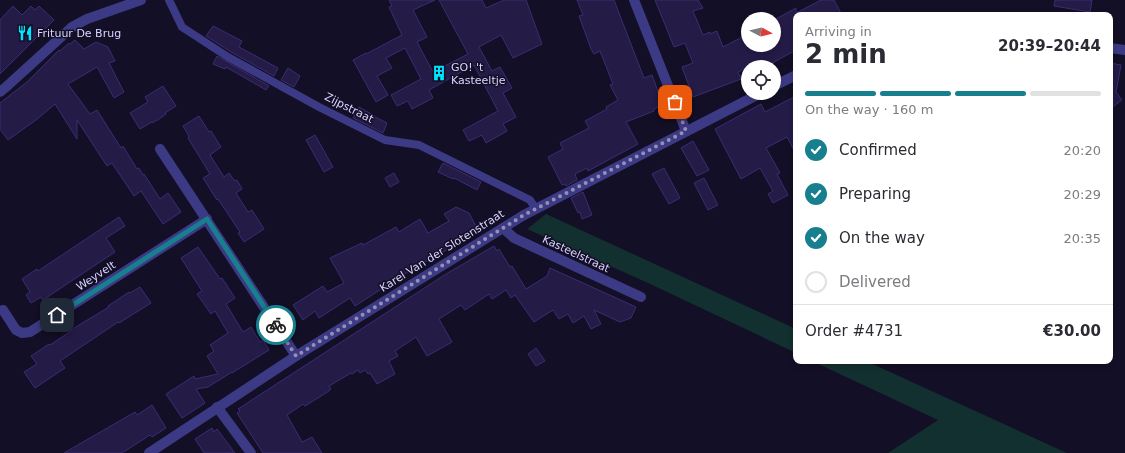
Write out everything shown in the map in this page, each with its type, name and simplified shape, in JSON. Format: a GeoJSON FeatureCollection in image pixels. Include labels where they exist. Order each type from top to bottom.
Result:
{"type":"FeatureCollection","features":[{"type":"Feature","properties":{"kind":"street"},"geometry":{"type":"LineString","coordinates":[[0,92],[72,27],[87,19],[141,0]]}},
{"type":"Feature","properties":{"kind":"street"},"geometry":{"type":"LineString","coordinates":[[634,0],[686,131]]}},
{"type":"Feature","properties":{"kind":"street"},"geometry":{"type":"LineString","coordinates":[[1113,48],[1125,50]]}},
{"type":"Feature","properties":{"kind":"street"},"geometry":{"type":"LineString","coordinates":[[781,82],[793,76]]}},
{"type":"Feature","properties":{"kind":"street","name":"Karel Van der Slotenstraat"},"geometry":{"type":"LineString","coordinates":[[149,453],[296,356],[524,215],[747,100]]}},
{"type":"Feature","properties":{"kind":"street"},"geometry":{"type":"LineString","coordinates":[[160,149],[296,356]]}},
{"type":"Feature","properties":{"kind":"street","name":"Weyvelt"},"geometry":{"type":"LineString","coordinates":[[3,310],[16,330],[22,333],[30,332],[207,219]]}},
{"type":"Feature","properties":{"kind":"street","name":"Kasteelstraat"},"geometry":{"type":"LineString","coordinates":[[503,228],[514,238],[641,297]]}},
{"type":"Feature","properties":{"kind":"street"},"geometry":{"type":"LineString","coordinates":[[217,407],[251,453]]}},
{"type":"Feature","properties":{"kind":"lane","name":"Zijpstraat"},"geometry":{"type":"LineString","coordinates":[[168,0],[182,28],[228,57],[319,107],[385,140],[419,144],[530,200],[536,209]]}},
{"type":"Feature","properties":{"kind":"green space"},"geometry":{"type":"Polygon","coordinates":[[[546,214],[793,328],[793,352],[648,283],[527,229],[546,214]]]}},
{"type":"Feature","properties":{"kind":"green space"},"geometry":{"type":"Polygon","coordinates":[[[818,364],[873,364],[1067,453],[888,453],[938,420],[818,364]]]}},
{"type":"Feature","properties":{"kind":"building"},"geometry":{"type":"Polygon","coordinates":[[[389,0],[435,0],[413,10],[427,37],[417,42],[433,72],[468,54],[439,0],[482,0],[486,8],[504,0],[526,0],[542,44],[513,58],[501,35],[479,47],[492,71],[500,67],[512,88],[503,93],[516,117],[503,124],[507,131],[486,143],[482,135],[469,141],[463,130],[498,111],[474,65],[429,90],[433,98],[412,109],[408,101],[397,106],[391,95],[421,79],[405,48],[386,58],[392,68],[377,76],[388,95],[376,102],[353,60],[402,35],[389,7],[392,6],[389,0]]]}},
{"type":"Feature","properties":{"kind":"building"},"geometry":{"type":"Polygon","coordinates":[[[577,0],[614,0],[644,78],[652,75],[663,105],[654,109],[654,111],[626,122],[638,144],[588,171],[587,168],[575,174],[577,180],[566,186],[565,184],[562,185],[548,157],[563,149],[560,143],[589,128],[585,121],[607,109],[606,107],[618,100],[610,85],[613,84],[600,51],[594,54],[591,49],[579,16],[583,15],[577,0]]]}},
{"type":"Feature","properties":{"kind":"building"},"geometry":{"type":"Polygon","coordinates":[[[655,0],[698,0],[703,8],[693,11],[703,35],[717,31],[723,47],[741,38],[741,52],[781,52],[781,16],[796,8],[796,12],[793,12],[793,52],[778,60],[741,60],[741,70],[738,72],[741,79],[693,97],[682,67],[693,63],[685,43],[674,47],[655,0]]]}},
{"type":"Feature","properties":{"kind":"building"},"geometry":{"type":"Polygon","coordinates":[[[821,0],[834,0],[840,12],[798,12],[821,0]]]}},
{"type":"Feature","properties":{"kind":"building"},"geometry":{"type":"Polygon","coordinates":[[[1055,0],[1092,0],[1090,12],[1054,6],[1055,0]]]}},
{"type":"Feature","properties":{"kind":"building"},"geometry":{"type":"Polygon","coordinates":[[[13,6],[22,15],[31,6],[35,10],[39,6],[54,20],[0,74],[0,20],[13,6]]]}},
{"type":"Feature","properties":{"kind":"building"},"geometry":{"type":"Polygon","coordinates":[[[213,26],[242,41],[239,47],[278,68],[274,76],[206,36],[213,26]]]}},
{"type":"Feature","properties":{"kind":"building"},"geometry":{"type":"Polygon","coordinates":[[[75,40],[84,49],[96,42],[108,47],[115,61],[109,63],[124,92],[114,98],[97,67],[68,84],[90,114],[97,110],[121,148],[123,146],[137,169],[139,168],[143,175],[144,174],[160,199],[168,193],[181,212],[163,224],[141,191],[134,196],[112,163],[107,166],[77,120],[77,139],[55,104],[8,140],[0,129],[0,103],[27,82],[59,50],[60,51],[75,40]]]}},
{"type":"Feature","properties":{"kind":"building"},"geometry":{"type":"Polygon","coordinates":[[[217,56],[269,86],[266,90],[226,67],[225,69],[213,64],[217,56]]]}},
{"type":"Feature","properties":{"kind":"building"},"geometry":{"type":"Polygon","coordinates":[[[1113,64],[1121,65],[1116,92],[1122,100],[1113,107],[1113,64]]]}},
{"type":"Feature","properties":{"kind":"building"},"geometry":{"type":"Polygon","coordinates":[[[288,68],[300,76],[294,87],[281,80],[288,68]]]}},
{"type":"Feature","properties":{"kind":"building"},"geometry":{"type":"Polygon","coordinates":[[[163,86],[176,106],[159,119],[140,129],[130,113],[148,102],[145,97],[163,86]]]}},
{"type":"Feature","properties":{"kind":"building"},"geometry":{"type":"Polygon","coordinates":[[[793,98],[793,148],[787,137],[766,148],[780,173],[777,174],[788,195],[773,203],[768,194],[773,191],[760,168],[741,179],[715,129],[761,104],[765,112],[793,98]]]}},
{"type":"Feature","properties":{"kind":"building"},"geometry":{"type":"Polygon","coordinates":[[[359,107],[387,123],[383,133],[353,118],[359,107]]]}},
{"type":"Feature","properties":{"kind":"building"},"geometry":{"type":"Polygon","coordinates":[[[199,116],[221,147],[210,155],[224,177],[229,173],[235,181],[237,180],[242,189],[236,193],[248,212],[252,210],[264,229],[244,242],[238,233],[240,232],[203,178],[210,174],[188,138],[189,136],[183,126],[199,116]]]}},
{"type":"Feature","properties":{"kind":"building"},"geometry":{"type":"Polygon","coordinates":[[[315,135],[333,167],[324,172],[306,140],[315,135]]]}},
{"type":"Feature","properties":{"kind":"building"},"geometry":{"type":"Polygon","coordinates":[[[693,141],[709,170],[697,176],[681,148],[693,141]]]}},
{"type":"Feature","properties":{"kind":"building"},"geometry":{"type":"Polygon","coordinates":[[[443,163],[481,182],[477,190],[454,178],[453,179],[438,172],[443,163]]]}},
{"type":"Feature","properties":{"kind":"building"},"geometry":{"type":"Polygon","coordinates":[[[664,168],[680,198],[669,204],[652,174],[664,168]]]}},
{"type":"Feature","properties":{"kind":"building"},"geometry":{"type":"Polygon","coordinates":[[[394,173],[399,182],[390,187],[385,178],[394,173]]]}},
{"type":"Feature","properties":{"kind":"building"},"geometry":{"type":"Polygon","coordinates":[[[704,178],[718,205],[708,210],[694,183],[704,178]]]}},
{"type":"Feature","properties":{"kind":"building"},"geometry":{"type":"Polygon","coordinates":[[[583,192],[592,215],[582,219],[580,212],[578,213],[571,198],[583,192]]]}},
{"type":"Feature","properties":{"kind":"building"},"geometry":{"type":"Polygon","coordinates":[[[456,207],[469,213],[479,232],[414,268],[355,306],[350,298],[319,318],[315,311],[303,320],[293,305],[323,286],[327,292],[344,283],[330,258],[362,243],[363,245],[396,227],[399,232],[420,219],[428,233],[449,221],[444,214],[456,207]]]}},
{"type":"Feature","properties":{"kind":"building"},"geometry":{"type":"Polygon","coordinates":[[[119,217],[125,226],[106,238],[115,252],[43,300],[41,297],[31,303],[26,295],[30,292],[22,279],[37,269],[38,271],[119,217]]]}},
{"type":"Feature","properties":{"kind":"building"},"geometry":{"type":"Polygon","coordinates":[[[494,246],[497,251],[499,249],[510,267],[512,266],[526,289],[547,276],[550,268],[636,307],[631,318],[620,322],[594,310],[601,324],[591,329],[584,316],[573,323],[568,314],[559,319],[553,310],[534,322],[515,295],[511,298],[506,290],[492,299],[489,294],[465,310],[461,305],[439,319],[452,342],[427,356],[416,337],[395,351],[398,356],[389,361],[395,374],[377,384],[370,373],[368,374],[365,370],[360,373],[358,370],[329,386],[331,389],[329,391],[305,406],[303,404],[287,415],[302,442],[312,437],[322,453],[263,453],[237,413],[240,411],[238,409],[446,274],[494,246]]]}},
{"type":"Feature","properties":{"kind":"building"},"geometry":{"type":"Polygon","coordinates":[[[198,247],[220,279],[222,278],[235,298],[226,304],[243,332],[251,327],[260,342],[263,340],[269,350],[208,387],[196,389],[205,403],[182,418],[166,394],[194,376],[195,379],[218,374],[207,356],[214,351],[210,345],[228,333],[215,311],[211,314],[197,294],[202,291],[181,258],[198,247]]]}},
{"type":"Feature","properties":{"kind":"building"},"geometry":{"type":"Polygon","coordinates":[[[140,287],[151,303],[119,323],[118,322],[60,361],[65,368],[35,388],[24,372],[37,364],[31,356],[109,307],[108,306],[129,292],[130,293],[140,287]]]}},
{"type":"Feature","properties":{"kind":"building"},"geometry":{"type":"Polygon","coordinates":[[[536,348],[545,361],[536,366],[528,354],[536,348]]]}},
{"type":"Feature","properties":{"kind":"building"},"geometry":{"type":"Polygon","coordinates":[[[152,405],[166,428],[152,437],[150,435],[122,453],[64,453],[135,412],[137,415],[152,405]]]}},
{"type":"Feature","properties":{"kind":"building"},"geometry":{"type":"Polygon","coordinates":[[[212,428],[214,432],[217,429],[235,453],[204,453],[195,439],[212,428]]]}},
{"type":"Feature","properties":{"kind":"way so far"},"geometry":{"type":"LineString","coordinates":[[276,325],[296,356],[524,215],[686,131],[675,102]]}},
{"type":"Feature","properties":{"kind":"place","name":"Frituur De Brug"},"geometry":{"type":"Point","coordinates":[25,33]}},
{"type":"Feature","properties":{"kind":"place","name":"GO! 't Kasteeltje"},"geometry":{"type":"Point","coordinates":[439,73]}},
{"type":"Feature","properties":{"kind":"route"},"geometry":{"type":"LineString","coordinates":[[57,315],[207,219],[276,325]]}}]}
